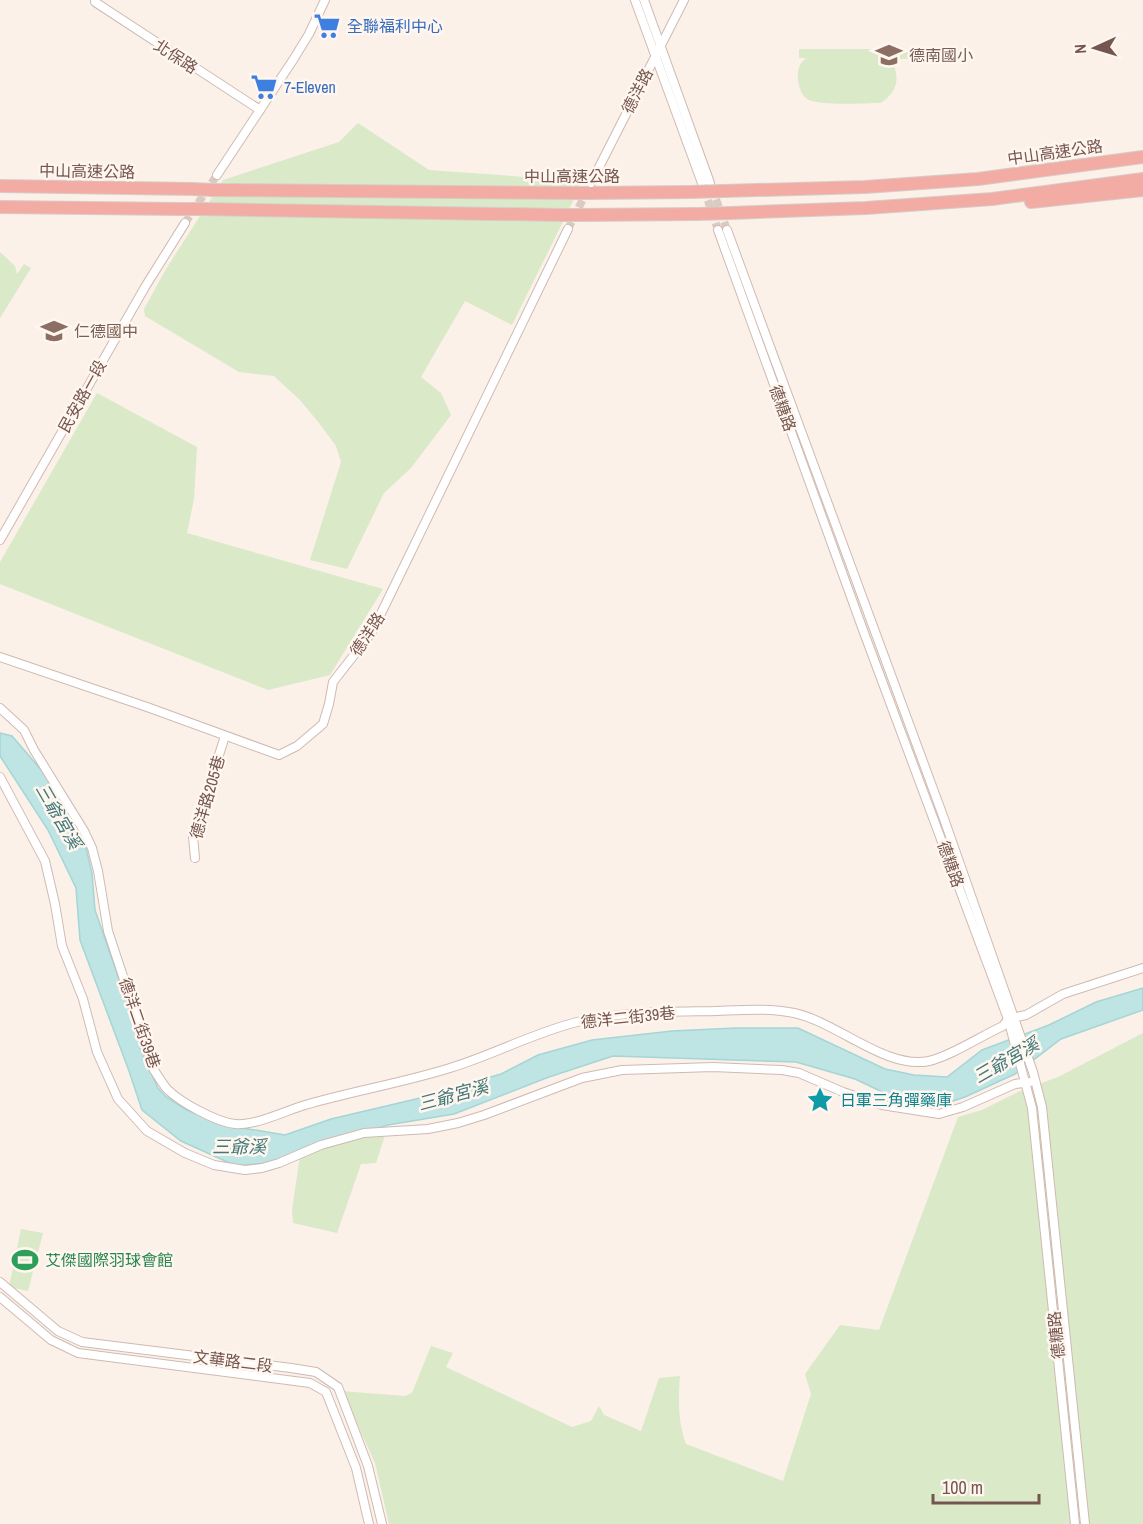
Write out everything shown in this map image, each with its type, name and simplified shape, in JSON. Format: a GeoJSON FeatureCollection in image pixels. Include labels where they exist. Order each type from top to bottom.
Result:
{"type":"FeatureCollection","features":[{"type":"Feature","properties":{"kind":"highway"},"geometry":{"type":"LineString","coordinates":[[978,179],[994,170],[1143,150]]}},
{"type":"Feature","properties":{"kind":"highway","name":"中山高速公路"},"geometry":{"type":"LineString","coordinates":[[0,186],[573,193],[590,188],[690,192],[853,188],[978,179],[1143,157]]}},
{"type":"Feature","properties":{"kind":"highway"},"geometry":{"type":"LineString","coordinates":[[0,207],[179,208],[562,216],[698,214],[854,209],[992,199],[1143,179]]}},
{"type":"Feature","properties":{"kind":"highway"},"geometry":{"type":"LineString","coordinates":[[992,199],[1007,205],[1143,190]]}},
{"type":"Feature","properties":{"kind":"street","name":"北保路"},"geometry":{"type":"LineString","coordinates":[[95,0],[94,2],[146,37],[260,111]]}},
{"type":"Feature","properties":{"kind":"street"},"geometry":{"type":"LineString","coordinates":[[217,176],[309,34],[325,0]]}},
{"type":"Feature","properties":{"kind":"street"},"geometry":{"type":"LineString","coordinates":[[635,0],[706,183],[644,0]]}},
{"type":"Feature","properties":{"kind":"street","name":"德洋路"},"geometry":{"type":"LineString","coordinates":[[590,188],[684,0]]}},
{"type":"Feature","properties":{"kind":"street","name":"民安路一段"},"geometry":{"type":"LineString","coordinates":[[0,540],[145,287],[185,224]]}},
{"type":"Feature","properties":{"kind":"street","name":"德洋路"},"geometry":{"type":"LineString","coordinates":[[0,657],[279,755],[297,746],[323,724],[333,682],[372,632],[568,229]]}},
{"type":"Feature","properties":{"kind":"street","name":"德糖路"},"geometry":{"type":"LineString","coordinates":[[723,230],[863,630],[1034,1075],[1042,1107],[1085,1524]]}},
{"type":"Feature","properties":{"kind":"street","name":"德洋二街39巷"},"geometry":{"type":"LineString","coordinates":[[0,708],[24,730],[84,831],[95,858],[108,931],[137,1013],[148,1056],[158,1076],[166,1088],[182,1100],[235,1124],[255,1121],[314,1103],[427,1075],[473,1060],[531,1036],[568,1024],[602,1017],[670,1012],[778,1010],[807,1016],[885,1054],[912,1062],[929,1060],[951,1052],[1063,994],[1143,968]]}},
{"type":"Feature","properties":{"kind":"street","name":"德洋路205巷"},"geometry":{"type":"LineString","coordinates":[[195,858],[193,837],[225,736]]}},
{"type":"Feature","properties":{"kind":"street"},"geometry":{"type":"LineString","coordinates":[[0,777],[45,861],[62,946],[83,999],[97,1052],[118,1099],[140,1126],[159,1140],[214,1165],[245,1170],[262,1168],[321,1145],[364,1133],[430,1129],[458,1123],[582,1078],[622,1070],[713,1067],[782,1070],[799,1073],[843,1092],[882,1105],[939,1114],[963,1107],[1034,1075]]}},
{"type":"Feature","properties":{"kind":"street","name":"德糖路"},"geometry":{"type":"LineString","coordinates":[[1013,1021],[1032,1108],[1075,1524]]}},
{"type":"Feature","properties":{"kind":"street","name":"文華路二段"},"geometry":{"type":"LineString","coordinates":[[0,1282],[58,1331],[81,1342],[316,1372],[338,1387],[368,1466],[382,1524]]}},
{"type":"Feature","properties":{"kind":"street","name":"文華路二段"},"geometry":{"type":"LineString","coordinates":[[0,1297],[51,1340],[78,1353],[310,1383],[326,1392],[356,1468],[369,1524]]}},
{"type":"Feature","properties":{"kind":"green space"},"geometry":{"type":"Polygon","coordinates":[[[799,49],[931,49],[931,58],[891,59],[896,72],[896,83],[891,93],[881,103],[823,103],[809,100],[801,91],[798,70],[806,58],[799,58],[799,49]]]}},
{"type":"Feature","properties":{"kind":"green space"},"geometry":{"type":"Polygon","coordinates":[[[358,123],[429,170],[583,181],[512,325],[465,301],[421,377],[441,393],[451,415],[411,468],[384,493],[347,569],[310,560],[341,462],[336,446],[319,423],[300,400],[274,376],[239,372],[145,316],[144,309],[166,269],[223,180],[339,142],[358,123]]]}},
{"type":"Feature","properties":{"kind":"green space"},"geometry":{"type":"Polygon","coordinates":[[[0,252],[15,266],[17,274],[24,264],[31,268],[0,318],[0,252]]]}},
{"type":"Feature","properties":{"kind":"green space"},"geometry":{"type":"Polygon","coordinates":[[[97,393],[197,447],[194,499],[187,533],[383,589],[330,675],[268,690],[0,584],[0,562],[97,393]]]}},
{"type":"Feature","properties":{"kind":"green space"},"geometry":{"type":"Polygon","coordinates":[[[1143,1033],[1143,1524],[389,1524],[375,1463],[342,1391],[405,1396],[412,1393],[431,1346],[453,1353],[446,1367],[572,1427],[591,1421],[599,1406],[604,1415],[641,1431],[659,1378],[680,1376],[679,1411],[686,1444],[783,1481],[811,1394],[805,1374],[840,1325],[879,1330],[958,1117],[982,1110],[1018,1092],[1058,1077],[1143,1033]]]}},
{"type":"Feature","properties":{"kind":"green space"},"geometry":{"type":"Polygon","coordinates":[[[386,1132],[376,1163],[361,1164],[337,1233],[293,1223],[292,1210],[300,1156],[322,1146],[386,1132]]]}},
{"type":"Feature","properties":{"kind":"green space","name":"艾傑國際羽球會館"},"geometry":{"type":"Polygon","coordinates":[[[21,1229],[43,1233],[28,1291],[9,1287],[21,1229]]]}},
{"type":"Feature","properties":{"kind":"water","name":"三爺溪"},"geometry":{"type":"Polygon","coordinates":[[[0,733],[12,736],[49,779],[85,844],[92,873],[95,910],[135,1025],[141,1051],[158,1088],[165,1096],[185,1109],[219,1124],[285,1135],[331,1119],[416,1099],[501,1074],[538,1055],[592,1040],[672,1031],[798,1028],[885,1069],[914,1075],[947,1077],[982,1050],[1049,1025],[1096,1002],[1143,988],[1143,1010],[1061,1039],[1015,1074],[965,1097],[926,1110],[914,1107],[855,1079],[796,1062],[613,1056],[549,1077],[454,1114],[388,1125],[268,1163],[236,1166],[181,1141],[142,1110],[80,940],[76,888],[48,830],[0,756],[0,733]]]}},
{"type":"Feature","properties":{"kind":"tunnel"},"geometry":{"type":"LineString","coordinates":[[185,223],[217,175]]}},
{"type":"Feature","properties":{"kind":"tunnel"},"geometry":{"type":"LineString","coordinates":[[712,188],[727,230]]}},
{"type":"Feature","properties":{"kind":"tunnel"},"geometry":{"type":"LineString","coordinates":[[568,229],[588,189]]}},
{"type":"Feature","properties":{"kind":"tunnel"},"geometry":{"type":"LineString","coordinates":[[704,189],[718,230]]}},
{"type":"Feature","properties":{"kind":"place","name":"全聯福利中心"},"geometry":{"type":"Point","coordinates":[327,26]}},
{"type":"Feature","properties":{"kind":"place","name":"德南國小"},"geometry":{"type":"Point","coordinates":[889,55]}},
{"type":"Feature","properties":{"kind":"place","name":"7-Eleven"},"geometry":{"type":"Point","coordinates":[264,87]}},
{"type":"Feature","properties":{"kind":"place","name":"仁德國中"},"geometry":{"type":"Point","coordinates":[54,331]}},
{"type":"Feature","properties":{"kind":"place","name":"日軍三角彈藥庫"},"geometry":{"type":"Point","coordinates":[820,1100]}},
{"type":"Feature","properties":{"kind":"place","name":"艾傑國際羽球會館"},"geometry":{"type":"Point","coordinates":[25,1260]}},
{"type":"Feature","properties":{"kind":"water label","name":"三爺宮溪"},"geometry":{"type":"Point","coordinates":[59,816]}},
{"type":"Feature","properties":{"kind":"water label","name":"三爺宮溪"},"geometry":{"type":"Point","coordinates":[1006,1060]}},
{"type":"Feature","properties":{"kind":"water label","name":"三爺宮溪"},"geometry":{"type":"Point","coordinates":[453,1095]}}]}
